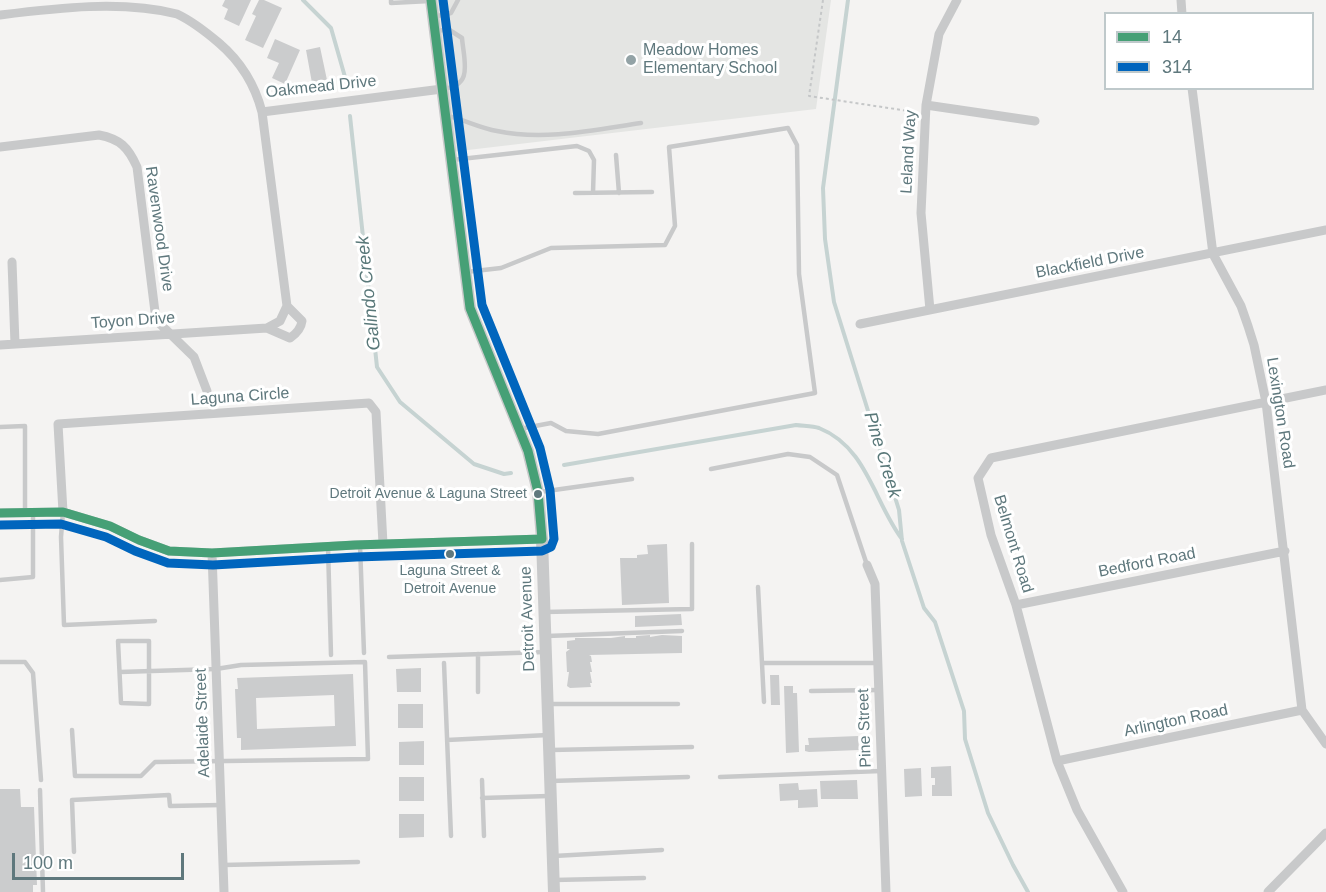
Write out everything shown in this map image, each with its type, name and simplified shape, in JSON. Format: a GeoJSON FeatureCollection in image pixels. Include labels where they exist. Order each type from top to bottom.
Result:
{"type":"FeatureCollection","features":[{"type":"Feature","properties":{"kind":"street","name":"Detroit Avenue"},"geometry":{"type":"LineString","coordinates":[[431,0],[470,308],[528,451],[538,492],[542,539],[553,886]]}},
{"type":"Feature","properties":{"kind":"street","name":"Leland Way"},"geometry":{"type":"LineString","coordinates":[[930,310],[921,213],[927,105],[939,34],[957,0]]}},
{"type":"Feature","properties":{"kind":"street","name":"Oakmead Drive"},"geometry":{"type":"LineString","coordinates":[[0,15],[109,2],[144,4],[177,15],[204,31],[229,52],[257,94],[262,112],[442,89]]}},
{"type":"Feature","properties":{"kind":"street","name":"Lexington Road"},"geometry":{"type":"LineString","coordinates":[[1192,90],[1214,254],[1248,326],[1266,402],[1302,710],[1326,744]]}},
{"type":"Feature","properties":{"kind":"street"},"geometry":{"type":"LineString","coordinates":[[927,105],[1035,121]]}},
{"type":"Feature","properties":{"kind":"street","name":"Toyon Drive"},"geometry":{"type":"LineString","coordinates":[[0,345],[267,328],[282,336],[290,338],[294,336],[302,321],[287,306],[262,112]]}},
{"type":"Feature","properties":{"kind":"street","name":"Ravenwood Drive"},"geometry":{"type":"LineString","coordinates":[[0,147],[99,135],[113,138],[131,154],[137,167],[156,320],[169,334]]}},
{"type":"Feature","properties":{"kind":"street","name":"Blackfield Drive"},"geometry":{"type":"LineString","coordinates":[[860,324],[1326,230]]}},
{"type":"Feature","properties":{"kind":"street"},"geometry":{"type":"LineString","coordinates":[[12,262],[15,344]]}},
{"type":"Feature","properties":{"kind":"street"},"geometry":{"type":"LineString","coordinates":[[267,328],[280,321],[287,306]]}},
{"type":"Feature","properties":{"kind":"street"},"geometry":{"type":"LineString","coordinates":[[169,334],[194,357],[207,391]]}},
{"type":"Feature","properties":{"kind":"street","name":"Belmont Road"},"geometry":{"type":"LineString","coordinates":[[1122,892],[1077,810],[1057,761],[1016,605],[991,535],[978,478],[991,458],[1326,390]]}},
{"type":"Feature","properties":{"kind":"street","name":"Laguna Circle"},"geometry":{"type":"LineString","coordinates":[[63,512],[58,424],[369,403],[376,412],[383,544]]}},
{"type":"Feature","properties":{"kind":"street"},"geometry":{"type":"LineString","coordinates":[[0,513],[63,512],[110,526],[170,551],[212,553],[328,546],[542,539]]}},
{"type":"Feature","properties":{"kind":"street","name":"Bedford Road"},"geometry":{"type":"LineString","coordinates":[[1016,605],[1284,551]]}},
{"type":"Feature","properties":{"kind":"street","name":"Adelaide Street"},"geometry":{"type":"LineString","coordinates":[[212,553],[224,892]]}},
{"type":"Feature","properties":{"kind":"street","name":"Pine Street"},"geometry":{"type":"LineString","coordinates":[[867,565],[875,584],[886,892]]}},
{"type":"Feature","properties":{"kind":"street","name":"Arlington Road"},"geometry":{"type":"LineString","coordinates":[[1057,761],[1302,710]]}},
{"type":"Feature","properties":{"kind":"street"},"geometry":{"type":"LineString","coordinates":[[1268,892],[1326,833]]}},
{"type":"Feature","properties":{"kind":"lane"},"geometry":{"type":"LineString","coordinates":[[391,0],[391,3],[431,0]]}},
{"type":"Feature","properties":{"kind":"lane"},"geometry":{"type":"LineString","coordinates":[[433,16],[451,13],[458,0]]}},
{"type":"Feature","properties":{"kind":"lane"},"geometry":{"type":"LineString","coordinates":[[435,32],[448,29],[462,38],[466,73],[455,88],[442,89]]}},
{"type":"Feature","properties":{"kind":"lane"},"geometry":{"type":"LineString","coordinates":[[446,115],[495,131],[521,135],[558,135],[641,123]]}},
{"type":"Feature","properties":{"kind":"lane"},"geometry":{"type":"LineString","coordinates":[[466,272],[501,268],[551,248],[665,245],[675,226],[669,147],[788,128],[797,145],[799,274],[815,393],[598,434],[566,431],[550,423],[519,429]]}},
{"type":"Feature","properties":{"kind":"lane"},"geometry":{"type":"LineString","coordinates":[[452,160],[577,146],[590,151],[594,160],[593,193]]}},
{"type":"Feature","properties":{"kind":"lane"},"geometry":{"type":"LineString","coordinates":[[616,155],[619,193]]}},
{"type":"Feature","properties":{"kind":"lane"},"geometry":{"type":"LineString","coordinates":[[575,193],[652,192]]}},
{"type":"Feature","properties":{"kind":"lane"},"geometry":{"type":"LineString","coordinates":[[0,428],[25,426],[33,577],[0,580]]}},
{"type":"Feature","properties":{"kind":"lane"},"geometry":{"type":"LineString","coordinates":[[711,469],[788,454],[810,457],[837,475],[867,565]]}},
{"type":"Feature","properties":{"kind":"lane"},"geometry":{"type":"LineString","coordinates":[[538,492],[632,479]]}},
{"type":"Feature","properties":{"kind":"lane"},"geometry":{"type":"LineString","coordinates":[[63,512],[61,537],[64,625],[154,621]]}},
{"type":"Feature","properties":{"kind":"lane"},"geometry":{"type":"LineString","coordinates":[[544,612],[692,609],[692,544]]}},
{"type":"Feature","properties":{"kind":"lane"},"geometry":{"type":"LineString","coordinates":[[360,545],[364,653]]}},
{"type":"Feature","properties":{"kind":"lane"},"geometry":{"type":"LineString","coordinates":[[328,546],[331,655]]}},
{"type":"Feature","properties":{"kind":"lane"},"geometry":{"type":"LineString","coordinates":[[758,587],[764,702]]}},
{"type":"Feature","properties":{"kind":"lane"},"geometry":{"type":"LineString","coordinates":[[545,636],[682,631]]}},
{"type":"Feature","properties":{"kind":"lane"},"geometry":{"type":"LineString","coordinates":[[149,640],[149,671],[149,704],[121,703],[118,641],[149,640]]}},
{"type":"Feature","properties":{"kind":"lane"},"geometry":{"type":"LineString","coordinates":[[389,657],[546,652]]}},
{"type":"Feature","properties":{"kind":"lane"},"geometry":{"type":"LineString","coordinates":[[478,654],[478,692]]}},
{"type":"Feature","properties":{"kind":"lane"},"geometry":{"type":"LineString","coordinates":[[0,662],[25,662],[33,673],[41,780]]}},
{"type":"Feature","properties":{"kind":"lane"},"geometry":{"type":"LineString","coordinates":[[72,730],[75,776],[141,776],[155,762],[368,759],[364,662],[240,665],[216,669],[120,672]]}},
{"type":"Feature","properties":{"kind":"lane"},"geometry":{"type":"LineString","coordinates":[[444,663],[451,836]]}},
{"type":"Feature","properties":{"kind":"lane"},"geometry":{"type":"LineString","coordinates":[[762,663],[878,663]]}},
{"type":"Feature","properties":{"kind":"lane"},"geometry":{"type":"LineString","coordinates":[[812,690],[879,690]]}},
{"type":"Feature","properties":{"kind":"lane"},"geometry":{"type":"LineString","coordinates":[[547,704],[678,704]]}},
{"type":"Feature","properties":{"kind":"lane"},"geometry":{"type":"LineString","coordinates":[[447,740],[548,735]]}},
{"type":"Feature","properties":{"kind":"lane"},"geometry":{"type":"LineString","coordinates":[[549,750],[692,747]]}},
{"type":"Feature","properties":{"kind":"lane"},"geometry":{"type":"LineString","coordinates":[[720,777],[882,771]]}},
{"type":"Feature","properties":{"kind":"lane"},"geometry":{"type":"LineString","coordinates":[[550,781],[688,777]]}},
{"type":"Feature","properties":{"kind":"lane"},"geometry":{"type":"LineString","coordinates":[[482,780],[484,836]]}},
{"type":"Feature","properties":{"kind":"lane"},"geometry":{"type":"LineString","coordinates":[[40,790],[43,892]]}},
{"type":"Feature","properties":{"kind":"lane"},"geometry":{"type":"LineString","coordinates":[[74,852],[72,800],[169,795],[170,806],[221,805]]}},
{"type":"Feature","properties":{"kind":"lane"},"geometry":{"type":"LineString","coordinates":[[483,798],[550,796]]}},
{"type":"Feature","properties":{"kind":"lane"},"geometry":{"type":"LineString","coordinates":[[552,856],[662,850]]}},
{"type":"Feature","properties":{"kind":"lane"},"geometry":{"type":"LineString","coordinates":[[223,865],[358,862]]}},
{"type":"Feature","properties":{"kind":"lane"},"geometry":{"type":"LineString","coordinates":[[553,886],[644,878]]}},
{"type":"Feature","properties":{"kind":"path"},"geometry":{"type":"LineString","coordinates":[[824,0],[810,96],[915,112],[927,105]]}},
{"type":"Feature","properties":{"kind":"shaded area","name":"Meadow Homes Elementary School"},"geometry":{"type":"Polygon","coordinates":[[[431,0],[831,0],[816,109],[451,152],[431,0]]]}},
{"type":"Feature","properties":{"kind":"building"},"geometry":{"type":"Polygon","coordinates":[[[225,0],[251,0],[239,26],[224,19],[228,9],[222,6],[225,0]]]}},
{"type":"Feature","properties":{"kind":"building"},"geometry":{"type":"Polygon","coordinates":[[[259,0],[282,8],[263,48],[245,40],[256,16],[252,14],[259,0]]]}},
{"type":"Feature","properties":{"kind":"building"},"geometry":{"type":"Polygon","coordinates":[[[275,39],[300,50],[285,84],[272,78],[279,63],[267,58],[275,39]]]}},
{"type":"Feature","properties":{"kind":"building"},"geometry":{"type":"Polygon","coordinates":[[[320,47],[327,80],[312,83],[306,50],[320,47]]]}},
{"type":"Feature","properties":{"kind":"building"},"geometry":{"type":"Polygon","coordinates":[[[667,544],[669,603],[622,605],[620,558],[637,558],[637,555],[648,554],[647,545],[667,544]]]}},
{"type":"Feature","properties":{"kind":"building"},"geometry":{"type":"Polygon","coordinates":[[[681,614],[682,625],[635,627],[635,616],[681,614]]]}},
{"type":"Feature","properties":{"kind":"building"},"geometry":{"type":"Polygon","coordinates":[[[650,635],[650,637],[682,636],[682,653],[589,655],[592,662],[590,662],[591,687],[570,688],[567,686],[569,672],[567,672],[566,652],[570,649],[567,649],[567,641],[575,640],[575,638],[625,636],[625,638],[636,638],[636,636],[650,635]]]}},
{"type":"Feature","properties":{"kind":"building"},"geometry":{"type":"Polygon","coordinates":[[[421,668],[421,692],[397,692],[396,669],[421,668]]]}},
{"type":"Feature","properties":{"kind":"building"},"geometry":{"type":"Polygon","coordinates":[[[353,674],[356,746],[241,750],[241,738],[237,738],[235,689],[238,689],[237,678],[353,674]],[[334,695],[256,698],[257,729],[335,726],[334,695]]]}},
{"type":"Feature","properties":{"kind":"building"},"geometry":{"type":"Polygon","coordinates":[[[770,675],[779,675],[780,705],[771,705],[770,675]]]}},
{"type":"Feature","properties":{"kind":"building"},"geometry":{"type":"Polygon","coordinates":[[[784,686],[793,686],[793,693],[797,693],[799,752],[786,753],[784,686]]]}},
{"type":"Feature","properties":{"kind":"building"},"geometry":{"type":"Polygon","coordinates":[[[398,704],[423,704],[423,728],[398,728],[398,704]]]}},
{"type":"Feature","properties":{"kind":"building"},"geometry":{"type":"Polygon","coordinates":[[[858,736],[859,750],[805,751],[805,745],[809,745],[808,738],[858,736]]]}},
{"type":"Feature","properties":{"kind":"building"},"geometry":{"type":"Polygon","coordinates":[[[424,741],[424,765],[399,765],[399,742],[424,741]]]}},
{"type":"Feature","properties":{"kind":"building"},"geometry":{"type":"Polygon","coordinates":[[[951,766],[952,796],[932,796],[932,785],[935,785],[935,778],[931,778],[931,767],[951,766]]]}},
{"type":"Feature","properties":{"kind":"building"},"geometry":{"type":"Polygon","coordinates":[[[921,768],[922,796],[905,797],[904,769],[921,768]]]}},
{"type":"Feature","properties":{"kind":"building"},"geometry":{"type":"Polygon","coordinates":[[[399,777],[424,777],[424,801],[399,801],[399,777]]]}},
{"type":"Feature","properties":{"kind":"building"},"geometry":{"type":"Polygon","coordinates":[[[857,780],[858,799],[821,799],[820,781],[857,780]]]}},
{"type":"Feature","properties":{"kind":"building"},"geometry":{"type":"Polygon","coordinates":[[[798,783],[799,790],[817,789],[818,807],[798,808],[798,800],[780,801],[779,784],[798,783]]]}},
{"type":"Feature","properties":{"kind":"building"},"geometry":{"type":"Polygon","coordinates":[[[0,789],[20,789],[21,807],[34,807],[37,885],[33,885],[33,892],[0,892],[0,789]]]}},
{"type":"Feature","properties":{"kind":"building"},"geometry":{"type":"Polygon","coordinates":[[[399,814],[424,814],[424,837],[399,838],[399,814]]]}},
{"type":"Feature","properties":{"kind":"waterway","name":"Galindo Creek"},"geometry":{"type":"LineString","coordinates":[[303,0],[331,28],[347,84]]}},
{"type":"Feature","properties":{"kind":"waterway","name":"Pine Creek"},"geometry":{"type":"LineString","coordinates":[[848,0],[823,188],[825,239],[834,302],[899,510],[902,541],[924,608],[935,622],[964,711],[965,739],[988,813],[1028,892]]}},
{"type":"Feature","properties":{"kind":"waterway","name":"Galindo Creek"},"geometry":{"type":"LineString","coordinates":[[350,116],[377,367],[400,402],[474,464],[504,474],[511,473]]}},
{"type":"Feature","properties":{"kind":"waterway","name":"Galindo Creek"},"geometry":{"type":"LineString","coordinates":[[564,465],[796,425],[817,427],[835,437],[859,462],[902,539]]}},
{"type":"Feature","properties":{"kind":"transit line","name":"14"},"geometry":{"type":"LineString","coordinates":[[431,0],[470,308],[528,451],[538,492],[542,539]]}},
{"type":"Feature","properties":{"kind":"transit line","name":"314"},"geometry":{"type":"LineString","coordinates":[[0,525],[61,524],[106,537],[168,563],[213,565],[356,557],[542,551],[551,547],[554,539],[550,490],[540,448],[482,305],[443,0]]}},
{"type":"Feature","properties":{"kind":"transit line","name":"14"},"geometry":{"type":"LineString","coordinates":[[0,513],[63,512],[110,526],[169,551],[212,553],[355,545],[542,539]]}},
{"type":"Feature","properties":{"kind":"place","name":"Meadow Homes Elementary School"},"geometry":{"type":"Point","coordinates":[631,60]}},
{"type":"Feature","properties":{"kind":"place","name":"Detroit Avenue & Laguna Street"},"geometry":{"type":"Point","coordinates":[538,494]}},
{"type":"Feature","properties":{"kind":"place","name":"Laguna Street & Detroit Avenue"},"geometry":{"type":"Point","coordinates":[450,554]}}]}
